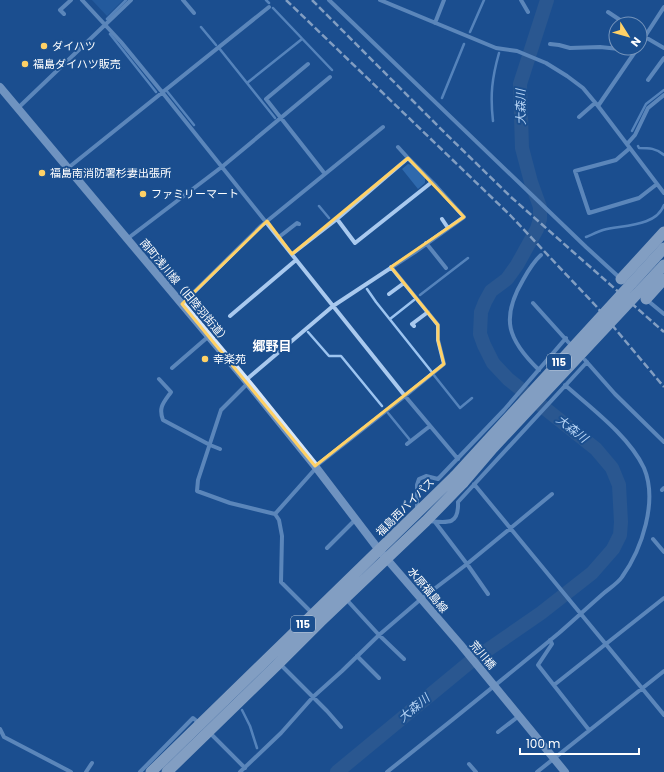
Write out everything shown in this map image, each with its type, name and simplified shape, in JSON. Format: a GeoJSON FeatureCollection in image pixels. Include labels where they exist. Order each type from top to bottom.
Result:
{"type":"FeatureCollection","features":[{"type":"Feature","properties":{"kind":"highway"},"geometry":{"type":"LineString","coordinates":[[623,281],[664,232]]}},
{"type":"Feature","properties":{"kind":"highway","name":"福島西バイパス"},"geometry":{"type":"LineString","coordinates":[[151,772],[204,728],[383,554],[431,521],[664,248]]}},
{"type":"Feature","properties":{"kind":"highway","name":"福島西バイパス"},"geometry":{"type":"LineString","coordinates":[[316,618],[345,598],[417,513],[464,481],[664,265]]}},
{"type":"Feature","properties":{"kind":"highway"},"geometry":{"type":"LineString","coordinates":[[644,298],[664,279]]}},
{"type":"Feature","properties":{"kind":"highway","name":"福島西バイパス"},"geometry":{"type":"LineString","coordinates":[[167,772],[204,728]]}},
{"type":"Feature","properties":{"kind":"street"},"geometry":{"type":"LineString","coordinates":[[64,14],[60,10],[71,0]]}},
{"type":"Feature","properties":{"kind":"street"},"geometry":{"type":"LineString","coordinates":[[82,0],[106,25],[223,166],[405,396],[458,459]]}},
{"type":"Feature","properties":{"kind":"street"},"geometry":{"type":"LineString","coordinates":[[18,108],[131,0]]}},
{"type":"Feature","properties":{"kind":"street"},"geometry":{"type":"LineString","coordinates":[[183,0],[194,13]]}},
{"type":"Feature","properties":{"kind":"street"},"geometry":{"type":"LineString","coordinates":[[329,0],[623,281]]}},
{"type":"Feature","properties":{"kind":"street"},"geometry":{"type":"LineString","coordinates":[[380,0],[386,1],[496,48],[517,51],[546,63],[567,76],[583,88],[597,105],[664,194]]}},
{"type":"Feature","properties":{"kind":"street"},"geometry":{"type":"LineString","coordinates":[[435,23],[444,0]]}},
{"type":"Feature","properties":{"kind":"street"},"geometry":{"type":"LineString","coordinates":[[521,0],[528,12]]}},
{"type":"Feature","properties":{"kind":"street"},"geometry":{"type":"LineString","coordinates":[[68,168],[268,7]]}},
{"type":"Feature","properties":{"kind":"street"},"geometry":{"type":"LineString","coordinates":[[648,32],[664,7]]}},
{"type":"Feature","properties":{"kind":"street"},"geometry":{"type":"LineString","coordinates":[[608,12],[614,16]]}},
{"type":"Feature","properties":{"kind":"street"},"geometry":{"type":"LineString","coordinates":[[648,39],[664,48]]}},
{"type":"Feature","properties":{"kind":"street"},"geometry":{"type":"LineString","coordinates":[[550,44],[570,48],[608,48]]}},
{"type":"Feature","properties":{"kind":"street"},"geometry":{"type":"LineString","coordinates":[[579,117],[597,105],[632,56]]}},
{"type":"Feature","properties":{"kind":"street"},"geometry":{"type":"LineString","coordinates":[[648,80],[664,58]]}},
{"type":"Feature","properties":{"kind":"street"},"geometry":{"type":"LineString","coordinates":[[308,64],[266,98],[325,174]]}},
{"type":"Feature","properties":{"kind":"street"},"geometry":{"type":"LineString","coordinates":[[127,240],[223,166],[330,77]]}},
{"type":"Feature","properties":{"kind":"street","name":"南町浅川線（旧陸羽街道）"},"geometry":{"type":"LineString","coordinates":[[0,88],[247,381],[383,554]]}},
{"type":"Feature","properties":{"kind":"street"},"geometry":{"type":"LineString","coordinates":[[657,184],[639,198],[589,213],[574,171],[616,160],[635,135],[648,108],[664,96]]}},
{"type":"Feature","properties":{"kind":"street"},"geometry":{"type":"LineString","coordinates":[[182,304],[266,221],[384,127]]}},
{"type":"Feature","properties":{"kind":"street"},"geometry":{"type":"LineString","coordinates":[[316,618],[281,582],[282,536],[279,520],[275,514],[230,503],[197,491],[198,480],[221,410],[247,381],[333,306],[464,217],[398,147]]}},
{"type":"Feature","properties":{"kind":"street"},"geometry":{"type":"LineString","coordinates":[[292,254],[337,219],[408,158]]}},
{"type":"Feature","properties":{"kind":"street"},"geometry":{"type":"LineString","coordinates":[[337,219],[355,244],[432,182]]}},
{"type":"Feature","properties":{"kind":"street"},"geometry":{"type":"LineString","coordinates":[[442,219],[448,228]]}},
{"type":"Feature","properties":{"kind":"street"},"geometry":{"type":"LineString","coordinates":[[279,237],[297,223],[299,224]]}},
{"type":"Feature","properties":{"kind":"street"},"geometry":{"type":"LineString","coordinates":[[426,243],[446,268]]}},
{"type":"Feature","properties":{"kind":"street"},"geometry":{"type":"LineString","coordinates":[[539,370],[524,356],[515,341],[510,327],[509,311],[518,289],[533,262],[541,255]]}},
{"type":"Feature","properties":{"kind":"street"},"geometry":{"type":"LineString","coordinates":[[230,316],[296,260]]}},
{"type":"Feature","properties":{"kind":"street"},"geometry":{"type":"LineString","coordinates":[[275,514],[316,467],[444,364],[438,340],[438,325],[391,267]]}},
{"type":"Feature","properties":{"kind":"street"},"geometry":{"type":"LineString","coordinates":[[389,294],[404,283]]}},
{"type":"Feature","properties":{"kind":"street"},"geometry":{"type":"LineString","coordinates":[[644,298],[664,314]]}},
{"type":"Feature","properties":{"kind":"street"},"geometry":{"type":"LineString","coordinates":[[533,303],[569,343]]}},
{"type":"Feature","properties":{"kind":"street"},"geometry":{"type":"LineString","coordinates":[[414,326],[412,324],[428,312]]}},
{"type":"Feature","properties":{"kind":"street"},"geometry":{"type":"LineString","coordinates":[[172,368],[209,336]]}},
{"type":"Feature","properties":{"kind":"street"},"geometry":{"type":"LineString","coordinates":[[417,513],[417,485],[419,479],[426,476],[438,479],[509,404],[566,338]]}},
{"type":"Feature","properties":{"kind":"street"},"geometry":{"type":"LineString","coordinates":[[431,521],[448,522],[456,519],[458,514],[458,502],[464,481],[530,424],[561,390],[585,360],[615,394],[664,442]]}},
{"type":"Feature","properties":{"kind":"street"},"geometry":{"type":"LineString","coordinates":[[159,379],[171,392],[161,408],[161,414],[164,420],[220,449]]}},
{"type":"Feature","properties":{"kind":"street"},"geometry":{"type":"LineString","coordinates":[[387,772],[493,684],[550,640],[580,612],[621,578],[629,566],[642,536],[648,515],[648,486],[644,469],[623,438],[565,385]]}},
{"type":"Feature","properties":{"kind":"street"},"geometry":{"type":"LineString","coordinates":[[407,444],[430,426]]}},
{"type":"Feature","properties":{"kind":"street"},"geometry":{"type":"LineString","coordinates":[[464,481],[511,529],[664,715]]}},
{"type":"Feature","properties":{"kind":"street"},"geometry":{"type":"LineString","coordinates":[[240,772],[281,733],[313,697],[379,634],[421,599],[468,564],[552,494]]}},
{"type":"Feature","properties":{"kind":"street"},"geometry":{"type":"LineString","coordinates":[[327,548],[355,520]]}},
{"type":"Feature","properties":{"kind":"street"},"geometry":{"type":"LineString","coordinates":[[431,521],[468,564],[488,594]]}},
{"type":"Feature","properties":{"kind":"street"},"geometry":{"type":"LineString","coordinates":[[654,539],[664,552]]}},
{"type":"Feature","properties":{"kind":"street","name":"水原福島線"},"geometry":{"type":"LineString","coordinates":[[383,554],[460,644]]}},
{"type":"Feature","properties":{"kind":"street"},"geometry":{"type":"LineString","coordinates":[[345,598],[404,659]]}},
{"type":"Feature","properties":{"kind":"street"},"geometry":{"type":"LineString","coordinates":[[554,685],[664,598]]}},
{"type":"Feature","properties":{"kind":"street"},"geometry":{"type":"LineString","coordinates":[[550,640],[552,644],[538,665],[589,730]]}},
{"type":"Feature","properties":{"kind":"street","name":"荒川橋"},"geometry":{"type":"LineString","coordinates":[[460,644],[565,772]]}},
{"type":"Feature","properties":{"kind":"street"},"geometry":{"type":"LineString","coordinates":[[357,656],[379,678]]}},
{"type":"Feature","properties":{"kind":"street"},"geometry":{"type":"LineString","coordinates":[[275,660],[327,711],[341,727]]}},
{"type":"Feature","properties":{"kind":"street"},"geometry":{"type":"LineString","coordinates":[[537,772],[664,670]]}},
{"type":"Feature","properties":{"kind":"street"},"geometry":{"type":"LineString","coordinates":[[498,732],[519,716]]}},
{"type":"Feature","properties":{"kind":"street"},"geometry":{"type":"LineString","coordinates":[[140,772],[193,718],[245,768]]}},
{"type":"Feature","properties":{"kind":"street"},"geometry":{"type":"LineString","coordinates":[[0,729],[4,737],[71,772]]}},
{"type":"Feature","properties":{"kind":"street"},"geometry":{"type":"LineString","coordinates":[[86,772],[92,763]]}},
{"type":"Feature","properties":{"kind":"street"},"geometry":{"type":"LineString","coordinates":[[469,764],[476,772]]}},
{"type":"Feature","properties":{"kind":"highlighted area"},"geometry":{"type":"Polygon","coordinates":[[[408,158],[464,217],[391,267],[438,325],[438,340],[444,364],[315,466],[182,304],[267,221],[292,254],[408,158]]]}},
{"type":"Feature","properties":{"kind":"shaded area"},"geometry":{"type":"Polygon","coordinates":[[[92,0],[123,0],[107,16],[92,0]]]}},
{"type":"Feature","properties":{"kind":"shaded area"},"geometry":{"type":"Polygon","coordinates":[[[408,164],[412,165],[425,178],[425,183],[418,189],[402,169],[408,164]]]}},
{"type":"Feature","properties":{"kind":"waterway"},"geometry":{"type":"LineString","coordinates":[[107,19],[126,0]]}},
{"type":"Feature","properties":{"kind":"waterway"},"geometry":{"type":"LineString","coordinates":[[266,0],[269,3]]}},
{"type":"Feature","properties":{"kind":"waterway"},"geometry":{"type":"LineString","coordinates":[[470,32],[484,0]]}},
{"type":"Feature","properties":{"kind":"waterway","name":"大森川"},"geometry":{"type":"LineString","coordinates":[[337,772],[470,662],[541,613],[592,573],[613,549],[620,535],[621,522],[619,485],[612,468],[596,449],[508,379],[493,363],[480,334],[481,312],[485,302],[491,291],[507,279],[517,265],[537,229],[540,219],[540,207],[531,182],[522,148],[520,84],[547,0]]}},
{"type":"Feature","properties":{"kind":"waterway"},"geometry":{"type":"LineString","coordinates":[[273,8],[332,70]]}},
{"type":"Feature","properties":{"kind":"waterway"},"geometry":{"type":"LineString","coordinates":[[201,27],[216,45]]}},
{"type":"Feature","properties":{"kind":"waterway"},"geometry":{"type":"LineString","coordinates":[[110,34],[156,92]]}},
{"type":"Feature","properties":{"kind":"waterway"},"geometry":{"type":"LineString","coordinates":[[247,83],[302,39]]}},
{"type":"Feature","properties":{"kind":"waterway"},"geometry":{"type":"LineString","coordinates":[[442,98],[464,44]]}},
{"type":"Feature","properties":{"kind":"waterway"},"geometry":{"type":"LineString","coordinates":[[219,48],[275,118]]}},
{"type":"Feature","properties":{"kind":"waterway"},"geometry":{"type":"LineString","coordinates":[[493,121],[492,87],[499,53]]}},
{"type":"Feature","properties":{"kind":"waterway"},"geometry":{"type":"LineString","coordinates":[[166,90],[194,125]]}},
{"type":"Feature","properties":{"kind":"waterway"},"geometry":{"type":"LineString","coordinates":[[632,131],[646,104],[664,90]]}},
{"type":"Feature","properties":{"kind":"waterway"},"geometry":{"type":"LineString","coordinates":[[638,146],[639,148],[649,148],[655,150],[664,155]]}},
{"type":"Feature","properties":{"kind":"waterway"},"geometry":{"type":"LineString","coordinates":[[586,237],[603,230],[638,224],[646,221],[660,212],[664,205]]}},
{"type":"Feature","properties":{"kind":"waterway"},"geometry":{"type":"LineString","coordinates":[[319,206],[329,218]]}},
{"type":"Feature","properties":{"kind":"waterway"},"geometry":{"type":"LineString","coordinates":[[420,295],[468,258]]}},
{"type":"Feature","properties":{"kind":"waterway"},"geometry":{"type":"LineString","coordinates":[[367,289],[431,371]]}},
{"type":"Feature","properties":{"kind":"waterway"},"geometry":{"type":"LineString","coordinates":[[390,319],[414,300]]}},
{"type":"Feature","properties":{"kind":"waterway"},"geometry":{"type":"LineString","coordinates":[[308,332],[329,356],[341,356],[382,406]]}},
{"type":"Feature","properties":{"kind":"waterway"},"geometry":{"type":"LineString","coordinates":[[433,374],[460,408],[472,398]]}},
{"type":"Feature","properties":{"kind":"waterway"},"geometry":{"type":"LineString","coordinates":[[388,413],[410,440]]}},
{"type":"Feature","properties":{"kind":"waterway"},"geometry":{"type":"LineString","coordinates":[[242,710],[250,726],[257,748]]}},
{"type":"Feature","properties":{"kind":"railway"},"geometry":{"type":"LineString","coordinates":[[286,0],[510,215],[596,306],[664,387]]}},
{"type":"Feature","properties":{"kind":"railway"},"geometry":{"type":"LineString","coordinates":[[312,0],[512,198],[664,332]]}},
{"type":"Feature","properties":{"kind":"place","name":"ダイハツ"},"geometry":{"type":"Point","coordinates":[44,46]}},
{"type":"Feature","properties":{"kind":"place","name":"福島ダイハツ販売"},"geometry":{"type":"Point","coordinates":[25,64]}},
{"type":"Feature","properties":{"kind":"place","name":"福島南消防署杉妻出張所"},"geometry":{"type":"Point","coordinates":[42,173]}},
{"type":"Feature","properties":{"kind":"place","name":"ファミリーマート"},"geometry":{"type":"Point","coordinates":[143,194]}},
{"type":"Feature","properties":{"kind":"place","name":"幸楽苑"},"geometry":{"type":"Point","coordinates":[205,359]}},
{"type":"Feature","properties":{"kind":"district","name":"郷野目"},"geometry":{"type":"Point","coordinates":[272,346]}}]}
